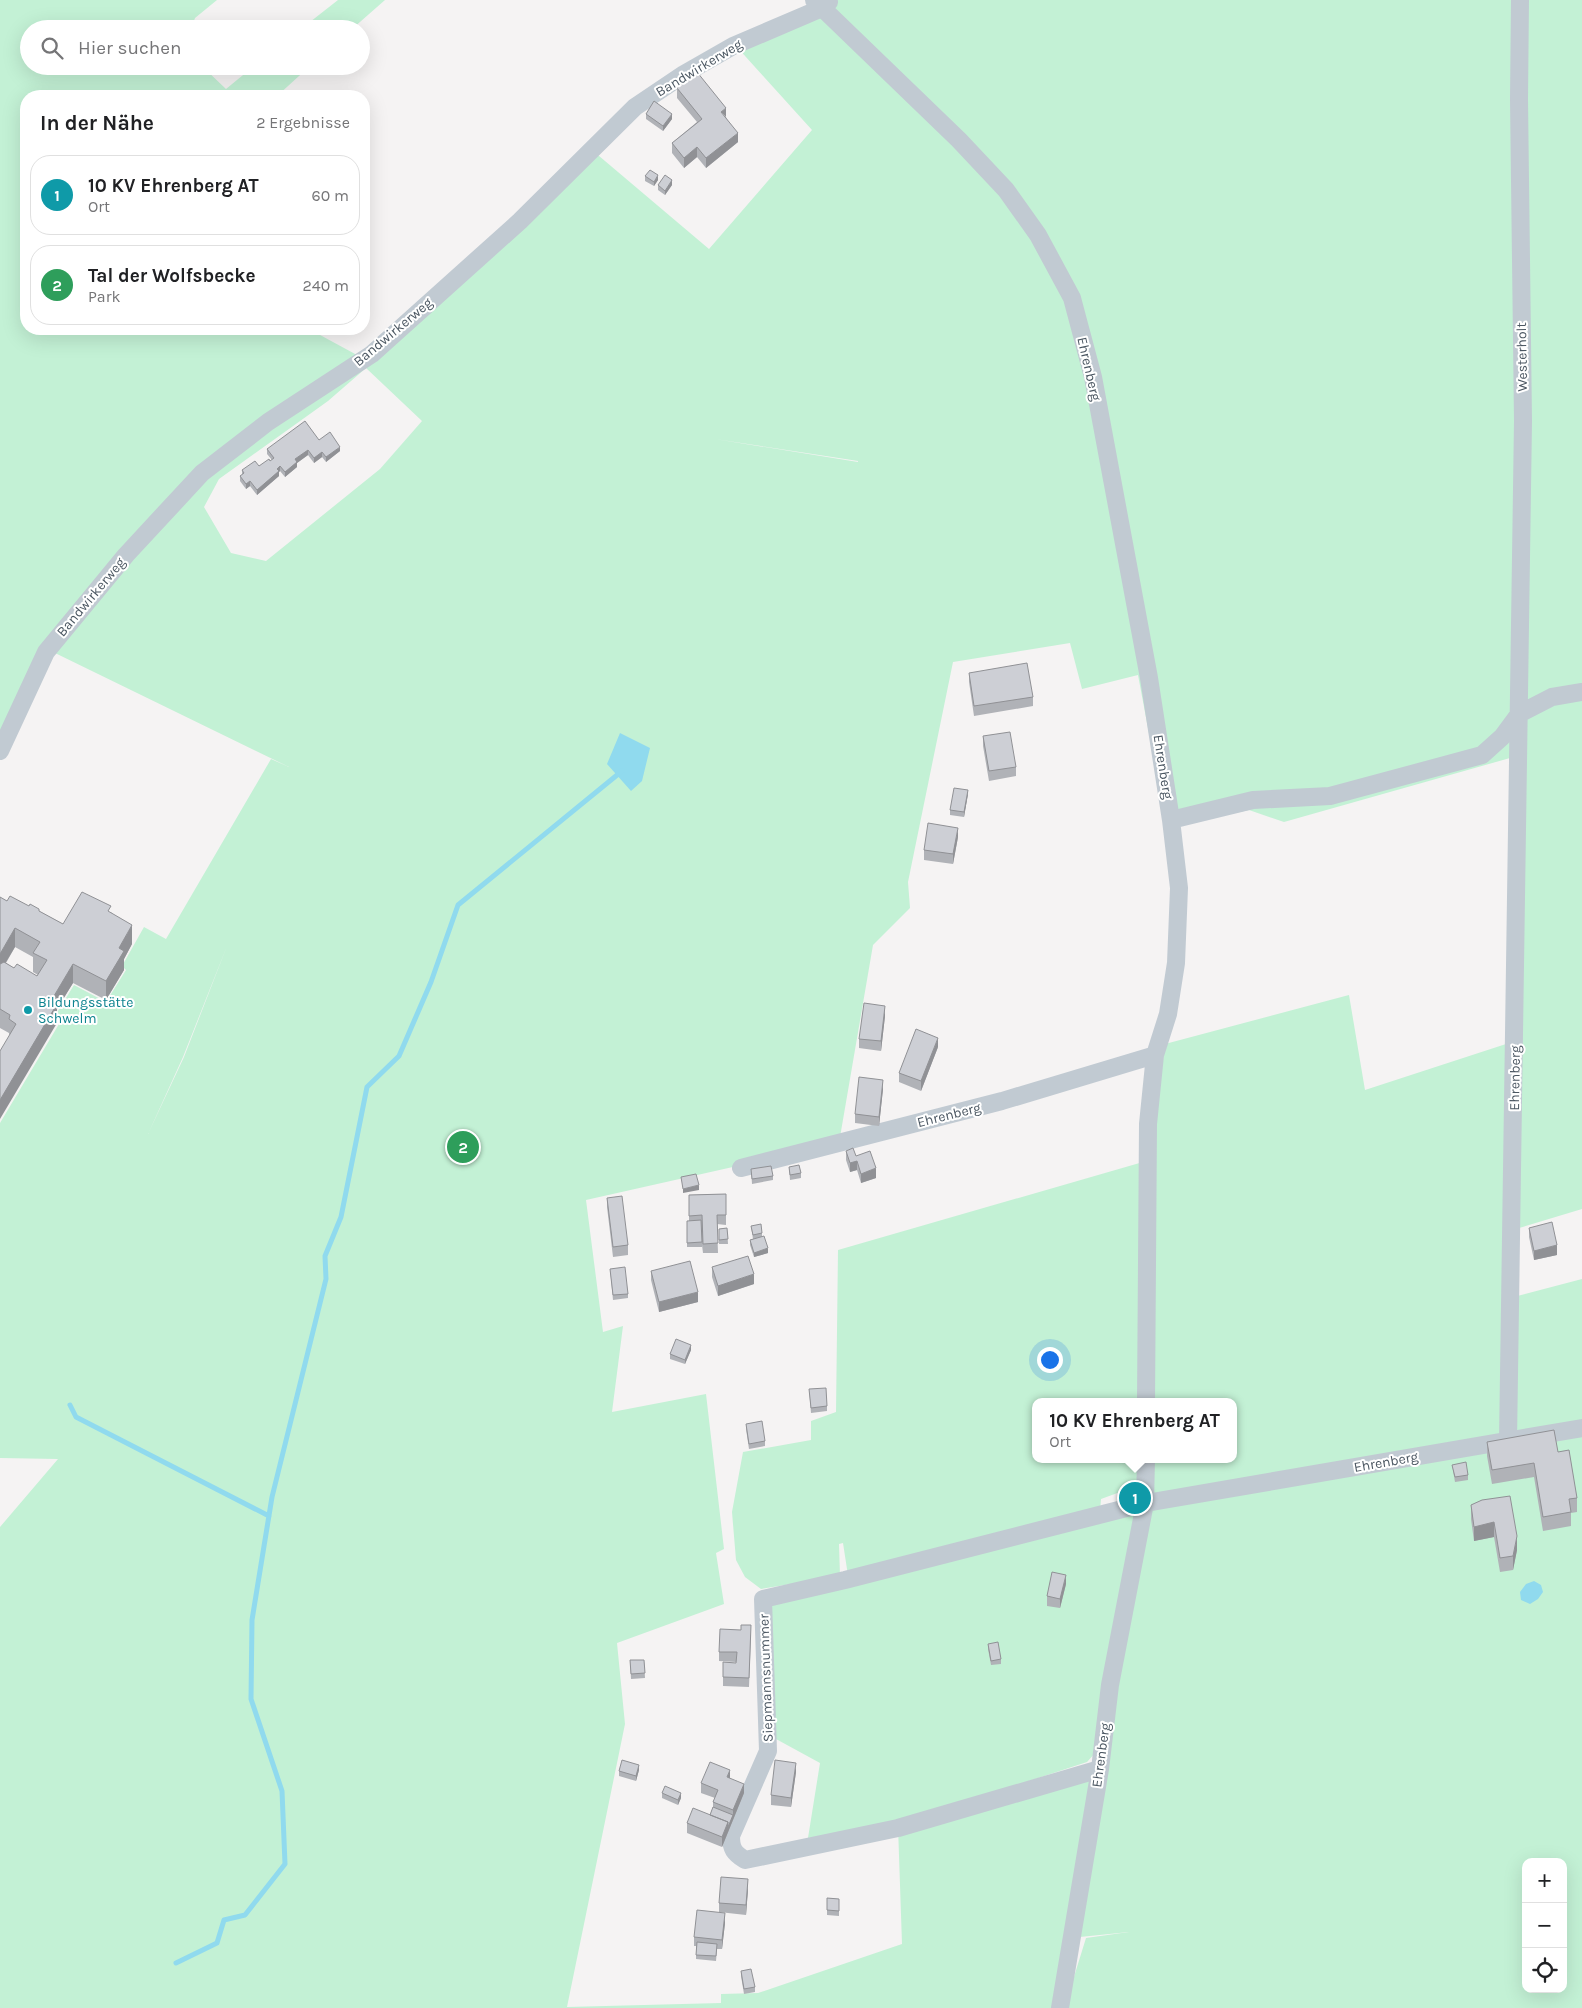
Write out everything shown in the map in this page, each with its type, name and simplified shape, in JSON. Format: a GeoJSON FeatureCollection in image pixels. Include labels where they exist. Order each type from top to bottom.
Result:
{"type":"FeatureCollection","features":[{"type":"Feature","properties":{"kind":"street","name":"Westerholt"},"geometry":{"type":"LineString","coordinates":[[1519,714],[1523,421],[1520,0]]}},
{"type":"Feature","properties":{"kind":"street","name":"Ehrenberg"},"geometry":{"type":"LineString","coordinates":[[823,3],[1006,190],[1038,235],[1072,298],[1093,377],[1149,678],[1171,820],[1179,888],[1176,963],[1168,1014],[1155,1055],[1148,1124],[1146,1398]]}},
{"type":"Feature","properties":{"kind":"street","name":"Bandwirkerweg"},"geometry":{"type":"LineString","coordinates":[[0,751],[46,652],[126,555],[202,474],[268,422],[372,354],[520,221],[635,107],[684,74],[732,46],[823,3]]}},
{"type":"Feature","properties":{"kind":"street","name":"Ehrenberg"},"geometry":{"type":"LineString","coordinates":[[1171,820],[1253,800],[1330,796],[1482,755],[1502,737],[1519,714],[1552,697],[1582,692]]}},
{"type":"Feature","properties":{"kind":"street","name":"Ehrenberg"},"geometry":{"type":"LineString","coordinates":[[1508,1442],[1519,714]]}},
{"type":"Feature","properties":{"kind":"street","name":"Ehrenberg"},"geometry":{"type":"LineString","coordinates":[[741,1168],[1002,1101],[1155,1055]]}},
{"type":"Feature","properties":{"kind":"street","name":"Ehrenberg"},"geometry":{"type":"LineString","coordinates":[[1145,1503],[1582,1428]]}},
{"type":"Feature","properties":{"kind":"street","name":"Ehrenberg"},"geometry":{"type":"LineString","coordinates":[[1060,2008],[1100,1769],[1110,1685],[1145,1503],[1146,1463]]}},
{"type":"Feature","properties":{"kind":"street","name":"Siepmannsnummer"},"geometry":{"type":"LineString","coordinates":[[1100,1769],[898,1828],[745,1860],[736,1854],[731,1846],[731,1836],[768,1751],[763,1599],[845,1580],[1145,1503]]}},
{"type":"Feature","properties":{"kind":"green space"},"geometry":{"type":"Polygon","coordinates":[[[0,0],[217,0],[194,20],[20,20],[20,75],[211,75],[226,89],[243,75],[300,75],[284,90],[20,90],[20,335],[320,335],[368,361],[592,150],[709,249],[812,130],[736,46],[818,0],[1582,0],[1582,1209],[1509,1231],[1506,1299],[1582,1279],[1582,2008],[0,2008],[0,1527],[58,1459],[0,1458],[0,1123],[59,1024],[53,1019],[74,985],[106,1002],[126,970],[122,966],[144,927],[166,939],[271,759],[289,767],[55,653],[0,740],[0,0]],[[366,368],[328,401],[219,479],[204,507],[231,553],[266,561],[380,469],[422,421],[366,368]],[[715,439],[858,462],[858,461],[715,439]],[[1070,643],[953,662],[908,882],[910,908],[873,945],[839,1143],[586,1200],[603,1332],[623,1326],[612,1412],[706,1394],[724,1549],[716,1553],[724,1604],[617,1643],[625,1724],[567,2007],[721,2003],[721,1994],[758,1993],[902,1944],[898,1826],[1102,1762],[1146,1463],[1237,1463],[1237,1398],[1147,1398],[1149,1173],[1165,1044],[1349,995],[1365,1090],[1506,1044],[1510,758],[1284,822],[1249,810],[1174,826],[1160,792],[1138,675],[1082,689],[1070,643]],[[227,946],[183,1057],[148,1134],[184,1057],[227,946]],[[1129,1932],[1070,1938],[1073,1980],[1086,1938],[1129,1932]]]}},
{"type":"Feature","properties":{"kind":"green space"},"geometry":{"type":"Polygon","coordinates":[[[338,0],[385,0],[362,20],[312,20],[338,0]]]}},
{"type":"Feature","properties":{"kind":"green space"},"geometry":{"type":"Polygon","coordinates":[[[1143,1162],[1143,1398],[1032,1398],[1032,1463],[1143,1463],[1142,1484],[1101,1499],[1100,1511],[1136,1513],[1096,1752],[1087,1762],[898,1824],[808,1838],[820,1763],[776,1739],[768,1602],[849,1582],[843,1543],[839,1544],[840,1576],[761,1589],[745,1577],[736,1560],[732,1512],[743,1452],[811,1440],[811,1421],[836,1412],[838,1250],[1143,1162]]]}},
{"type":"Feature","properties":{"kind":"water"},"geometry":{"type":"Polygon","coordinates":[[[620,733],[650,748],[642,781],[631,791],[607,764],[620,733]]]}},
{"type":"Feature","properties":{"kind":"water"},"geometry":{"type":"Polygon","coordinates":[[[1534,1581],[1541,1585],[1543,1592],[1538,1599],[1530,1604],[1521,1600],[1520,1592],[1526,1584],[1534,1581]]]}},
{"type":"Feature","properties":{"kind":"building"},"geometry":{"type":"Polygon","coordinates":[[[697,72],[726,108],[721,112],[738,133],[706,158],[697,147],[684,158],[672,143],[702,119],[677,88],[697,72]]]}},
{"type":"Feature","properties":{"kind":"building"},"geometry":{"type":"Polygon","coordinates":[[[654,101],[672,114],[663,126],[646,114],[654,101]]]}},
{"type":"Feature","properties":{"kind":"building"},"geometry":{"type":"Polygon","coordinates":[[[650,170],[658,175],[654,182],[645,176],[650,170]]]}},
{"type":"Feature","properties":{"kind":"building"},"geometry":{"type":"Polygon","coordinates":[[[665,175],[672,180],[665,191],[658,185],[665,175]]]}},
{"type":"Feature","properties":{"kind":"building"},"geometry":{"type":"Polygon","coordinates":[[[305,421],[319,440],[330,432],[340,447],[326,457],[322,452],[314,458],[308,450],[295,459],[297,462],[285,472],[280,466],[277,469],[279,471],[257,490],[250,481],[246,484],[240,476],[244,473],[242,470],[255,461],[259,466],[274,458],[267,449],[305,421]]]}},
{"type":"Feature","properties":{"kind":"building"},"geometry":{"type":"Polygon","coordinates":[[[1027,663],[1033,697],[974,706],[969,673],[1027,663]]]}},
{"type":"Feature","properties":{"kind":"building"},"geometry":{"type":"Polygon","coordinates":[[[1010,732],[1016,767],[989,771],[983,736],[1010,732]]]}},
{"type":"Feature","properties":{"kind":"building"},"geometry":{"type":"Polygon","coordinates":[[[954,788],[968,790],[964,812],[950,810],[954,788]]]}},
{"type":"Feature","properties":{"kind":"building"},"geometry":{"type":"Polygon","coordinates":[[[928,823],[958,828],[953,854],[924,850],[928,823]]]}},
{"type":"Feature","properties":{"kind":"building","name":"Bildungsstätte Schwelm"},"geometry":{"type":"Polygon","coordinates":[[[82,892],[111,906],[108,911],[132,925],[119,948],[124,951],[106,981],[73,964],[51,1001],[57,1004],[0,1100],[0,1051],[16,1024],[9,1019],[10,1015],[0,1009],[0,964],[4,962],[14,968],[17,964],[37,976],[47,960],[33,953],[40,942],[15,928],[0,954],[0,897],[7,901],[10,896],[29,906],[30,904],[63,924],[82,892]]]}},
{"type":"Feature","properties":{"kind":"building"},"geometry":{"type":"Polygon","coordinates":[[[864,1003],[885,1006],[881,1041],[859,1039],[864,1003]]]}},
{"type":"Feature","properties":{"kind":"building"},"geometry":{"type":"Polygon","coordinates":[[[916,1029],[938,1038],[921,1081],[899,1073],[916,1029]]]}},
{"type":"Feature","properties":{"kind":"building"},"geometry":{"type":"Polygon","coordinates":[[[859,1077],[883,1080],[879,1117],[855,1114],[859,1077]]]}},
{"type":"Feature","properties":{"kind":"building"},"geometry":{"type":"Polygon","coordinates":[[[853,1148],[856,1156],[870,1151],[876,1168],[861,1174],[857,1161],[850,1163],[846,1151],[853,1148]]]}},
{"type":"Feature","properties":{"kind":"building"},"geometry":{"type":"Polygon","coordinates":[[[799,1165],[801,1173],[790,1175],[789,1167],[799,1165]]]}},
{"type":"Feature","properties":{"kind":"building"},"geometry":{"type":"Polygon","coordinates":[[[771,1166],[773,1176],[752,1179],[751,1169],[771,1166]]]}},
{"type":"Feature","properties":{"kind":"building"},"geometry":{"type":"Polygon","coordinates":[[[696,1174],[699,1185],[683,1189],[681,1177],[696,1174]]]}},
{"type":"Feature","properties":{"kind":"building"},"geometry":{"type":"Polygon","coordinates":[[[726,1194],[726,1215],[717,1215],[718,1243],[703,1244],[702,1215],[689,1216],[689,1195],[726,1194]]]}},
{"type":"Feature","properties":{"kind":"building"},"geometry":{"type":"Polygon","coordinates":[[[622,1196],[628,1245],[613,1247],[607,1198],[622,1196]]]}},
{"type":"Feature","properties":{"kind":"building"},"geometry":{"type":"Polygon","coordinates":[[[701,1220],[702,1242],[687,1243],[687,1221],[701,1220]]]}},
{"type":"Feature","properties":{"kind":"building"},"geometry":{"type":"Polygon","coordinates":[[[1552,1222],[1557,1245],[1534,1251],[1529,1228],[1552,1222]]]}},
{"type":"Feature","properties":{"kind":"building"},"geometry":{"type":"Polygon","coordinates":[[[761,1224],[762,1233],[753,1235],[751,1226],[761,1224]]]}},
{"type":"Feature","properties":{"kind":"building"},"geometry":{"type":"Polygon","coordinates":[[[727,1228],[728,1239],[719,1240],[719,1229],[727,1228]]]}},
{"type":"Feature","properties":{"kind":"building"},"geometry":{"type":"Polygon","coordinates":[[[764,1236],[768,1248],[754,1253],[750,1240],[764,1236]]]}},
{"type":"Feature","properties":{"kind":"building"},"geometry":{"type":"Polygon","coordinates":[[[748,1256],[754,1274],[718,1286],[712,1267],[748,1256]]]}},
{"type":"Feature","properties":{"kind":"building"},"geometry":{"type":"Polygon","coordinates":[[[690,1261],[698,1292],[659,1302],[651,1271],[690,1261]]]}},
{"type":"Feature","properties":{"kind":"building"},"geometry":{"type":"Polygon","coordinates":[[[625,1267],[628,1294],[613,1295],[610,1269],[625,1267]]]}},
{"type":"Feature","properties":{"kind":"building"},"geometry":{"type":"Polygon","coordinates":[[[676,1339],[691,1345],[685,1360],[670,1354],[676,1339]]]}},
{"type":"Feature","properties":{"kind":"building"},"geometry":{"type":"Polygon","coordinates":[[[826,1388],[827,1406],[811,1408],[809,1389],[826,1388]]]}},
{"type":"Feature","properties":{"kind":"building"},"geometry":{"type":"Polygon","coordinates":[[[762,1421],[765,1441],[749,1444],[746,1424],[762,1421]]]}},
{"type":"Feature","properties":{"kind":"building"},"geometry":{"type":"Polygon","coordinates":[[[1554,1430],[1558,1452],[1569,1450],[1577,1498],[1569,1499],[1571,1512],[1543,1517],[1534,1463],[1492,1470],[1487,1442],[1554,1430]]]}},
{"type":"Feature","properties":{"kind":"building"},"geometry":{"type":"Polygon","coordinates":[[[1466,1462],[1468,1475],[1455,1477],[1452,1465],[1466,1462]]]}},
{"type":"Feature","properties":{"kind":"building"},"geometry":{"type":"Polygon","coordinates":[[[1510,1496],[1517,1536],[1513,1556],[1500,1558],[1494,1522],[1474,1527],[1471,1505],[1482,1500],[1510,1496]]]}},
{"type":"Feature","properties":{"kind":"building"},"geometry":{"type":"Polygon","coordinates":[[[1052,1572],[1066,1575],[1060,1599],[1047,1596],[1052,1572]]]}},
{"type":"Feature","properties":{"kind":"building"},"geometry":{"type":"Polygon","coordinates":[[[741,1625],[751,1625],[749,1678],[723,1677],[723,1662],[736,1663],[737,1652],[719,1652],[720,1629],[741,1630],[741,1625]]]}},
{"type":"Feature","properties":{"kind":"building"},"geometry":{"type":"Polygon","coordinates":[[[998,1642],[1001,1659],[991,1661],[988,1644],[998,1642]]]}},
{"type":"Feature","properties":{"kind":"building"},"geometry":{"type":"Polygon","coordinates":[[[630,1660],[644,1660],[645,1673],[631,1674],[630,1660]]]}},
{"type":"Feature","properties":{"kind":"building"},"geometry":{"type":"Polygon","coordinates":[[[622,1760],[639,1765],[636,1776],[619,1771],[622,1760]]]}},
{"type":"Feature","properties":{"kind":"building"},"geometry":{"type":"Polygon","coordinates":[[[775,1760],[796,1763],[791,1798],[771,1795],[775,1760]]]}},
{"type":"Feature","properties":{"kind":"building"},"geometry":{"type":"Polygon","coordinates":[[[710,1762],[730,1770],[727,1777],[744,1784],[733,1810],[713,1802],[718,1790],[701,1783],[710,1762]]]}},
{"type":"Feature","properties":{"kind":"building"},"geometry":{"type":"Polygon","coordinates":[[[665,1786],[681,1793],[678,1800],[662,1793],[665,1786]]]}},
{"type":"Feature","properties":{"kind":"building"},"geometry":{"type":"Polygon","coordinates":[[[713,1807],[733,1815],[728,1827],[728,1822],[710,1815],[713,1807]]]}},
{"type":"Feature","properties":{"kind":"building"},"geometry":{"type":"Polygon","coordinates":[[[693,1808],[728,1822],[722,1837],[687,1823],[693,1808]]]}},
{"type":"Feature","properties":{"kind":"building"},"geometry":{"type":"Polygon","coordinates":[[[721,1877],[748,1879],[746,1905],[719,1903],[721,1877]]]}},
{"type":"Feature","properties":{"kind":"building"},"geometry":{"type":"Polygon","coordinates":[[[827,1898],[839,1899],[839,1911],[827,1910],[827,1898]]]}},
{"type":"Feature","properties":{"kind":"building"},"geometry":{"type":"Polygon","coordinates":[[[697,1910],[725,1913],[722,1940],[694,1937],[697,1910]]]}},
{"type":"Feature","properties":{"kind":"building"},"geometry":{"type":"Polygon","coordinates":[[[697,1942],[717,1944],[716,1956],[696,1955],[697,1942]]]}},
{"type":"Feature","properties":{"kind":"building"},"geometry":{"type":"Polygon","coordinates":[[[751,1969],[755,1987],[744,1989],[741,1971],[751,1969]]]}},
{"type":"Feature","properties":{"kind":"waterway"},"geometry":{"type":"LineString","coordinates":[[176,1963],[217,1943],[224,1920],[245,1915],[285,1864],[282,1791],[251,1699],[252,1620],[272,1497],[326,1279],[325,1256],[341,1217],[367,1087],[399,1056],[431,982],[458,905],[622,771]]}},
{"type":"Feature","properties":{"kind":"waterway"},"geometry":{"type":"LineString","coordinates":[[70,1405],[76,1417],[269,1516]]}},
{"type":"Feature","properties":{"kind":"place","name":"Bildungsstätte Schwelm"},"geometry":{"type":"Point","coordinates":[28,1010]}},
{"type":"Feature","properties":{"kind":"place","name":"Tal der Wolfsbecke"},"geometry":{"type":"Point","coordinates":[463,1147]}},
{"type":"Feature","properties":{"kind":"place","name":"10 KV Ehrenberg AT"},"geometry":{"type":"Point","coordinates":[1135,1498]}}]}
